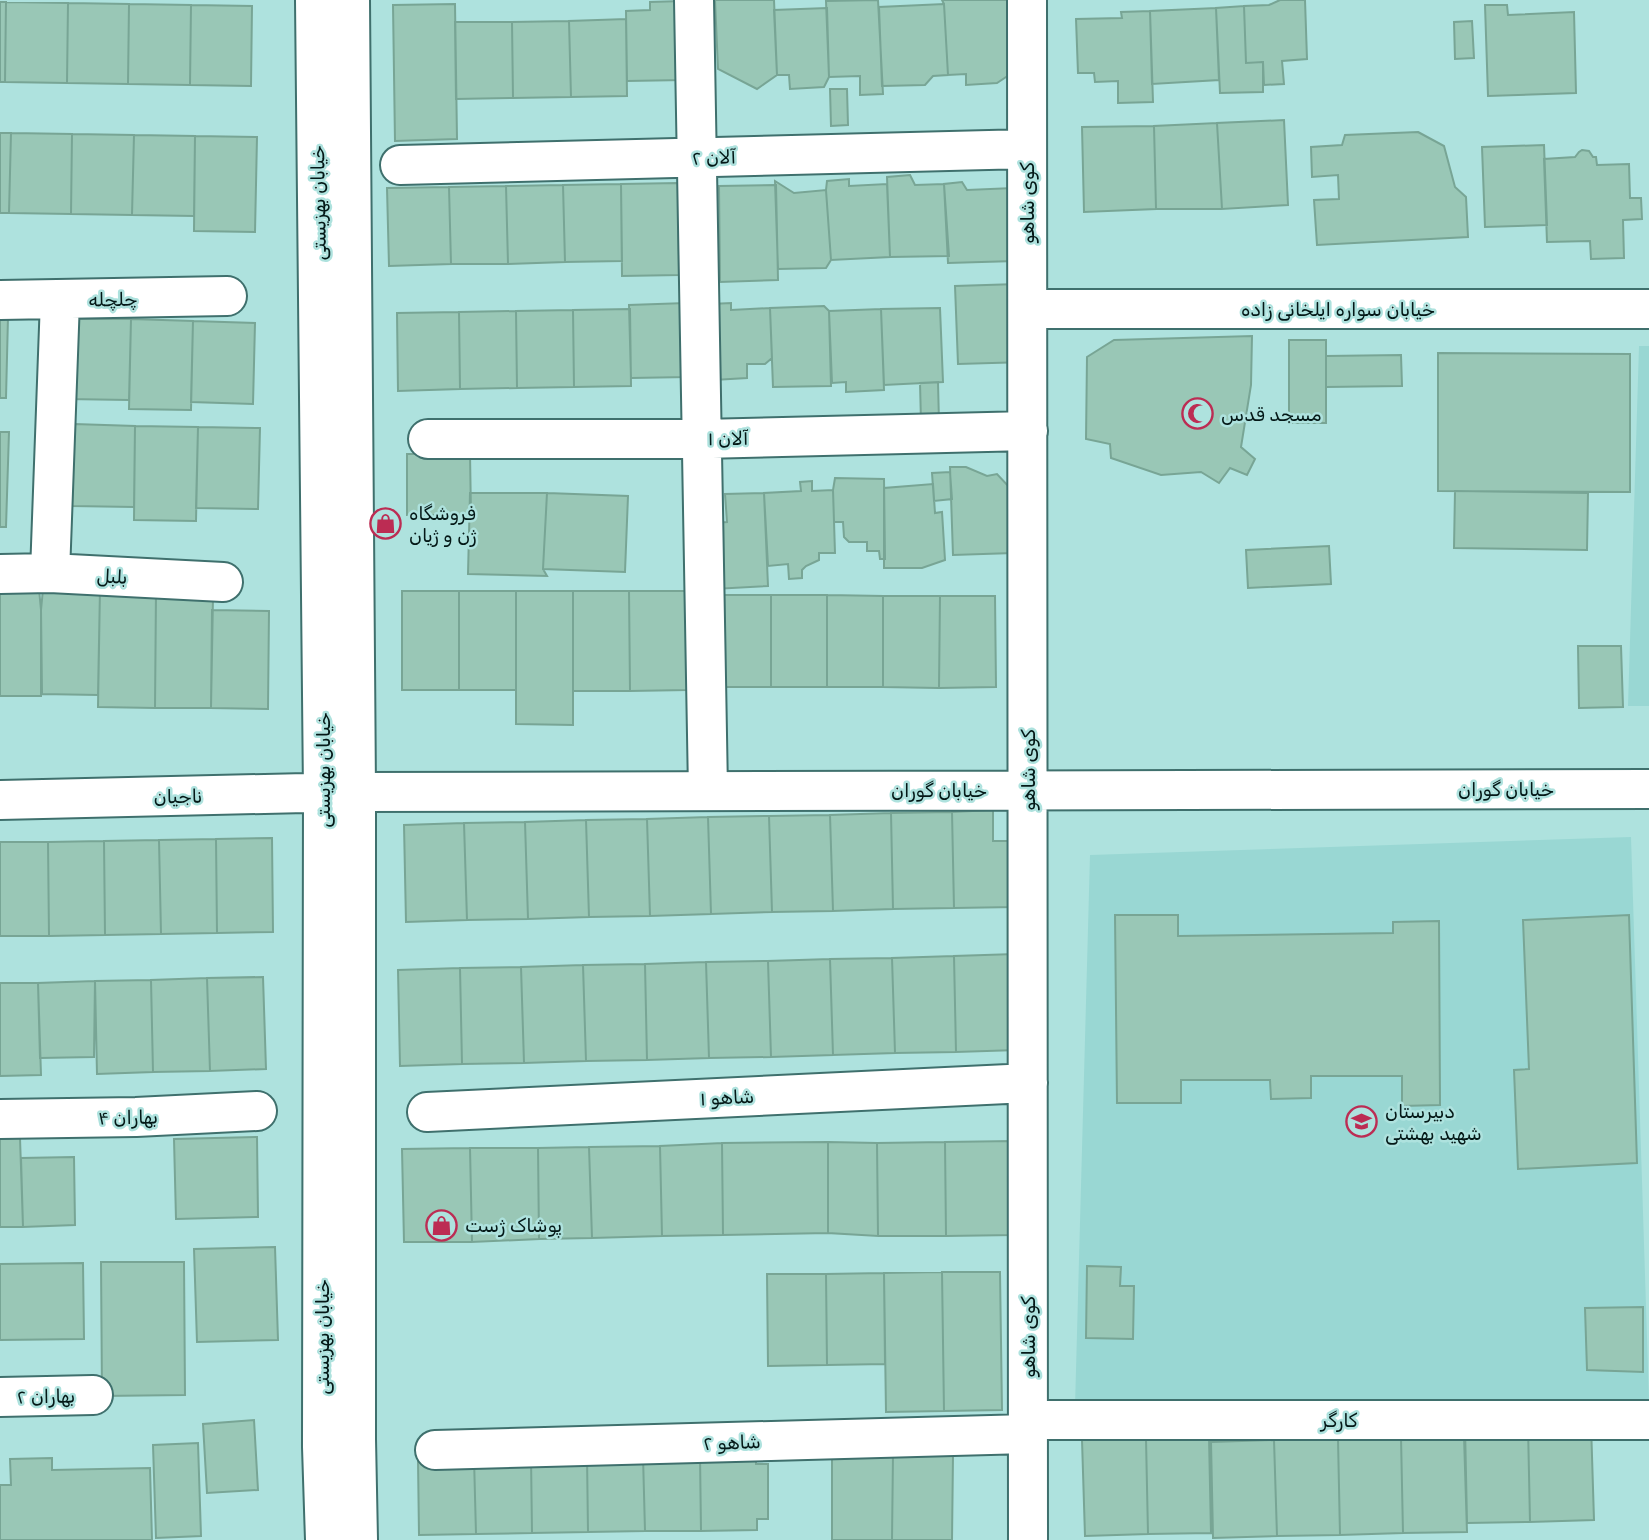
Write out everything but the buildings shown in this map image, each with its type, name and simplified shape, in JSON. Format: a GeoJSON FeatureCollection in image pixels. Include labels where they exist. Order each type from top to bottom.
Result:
{"type":"FeatureCollection","features":[{"type":"Feature","properties":{"kind":"street","name":"خیابان بهزیستی"},"geometry":{"type":"LineString","coordinates":[[315,0],[340,792],[358,1540]]}},
{"type":"Feature","properties":{"kind":"street","name":"خیابان بهزیستی"},"geometry":{"type":"LineString","coordinates":[[326,1540],[322,1447],[340,792],[349,0]]}},
{"type":"Feature","properties":{"kind":"street"},"geometry":{"type":"LineString","coordinates":[[694,0],[708,791]]}},
{"type":"Feature","properties":{"kind":"street","name":"کوی شاهو"},"geometry":{"type":"LineString","coordinates":[[1027,0],[1028,1540]]}},
{"type":"Feature","properties":{"kind":"street","name":"آلان ۲"},"geometry":{"type":"LineString","coordinates":[[400,165],[1027,149]]}},
{"type":"Feature","properties":{"kind":"street","name":"چلچله"},"geometry":{"type":"LineString","coordinates":[[0,300],[227,296]]}},
{"type":"Feature","properties":{"kind":"street"},"geometry":{"type":"LineString","coordinates":[[50,573],[60,300]]}},
{"type":"Feature","properties":{"kind":"street","name":"خیابان سواره ایلخانی زاده"},"geometry":{"type":"LineString","coordinates":[[1028,309],[1649,309]]}},
{"type":"Feature","properties":{"kind":"street","name":"آلان ۱"},"geometry":{"type":"LineString","coordinates":[[428,439],[702,439],[1028,431]]}},
{"type":"Feature","properties":{"kind":"street","name":"بلبل"},"geometry":{"type":"LineString","coordinates":[[0,573],[223,582]]}},
{"type":"Feature","properties":{"kind":"street","name":"خیابان گوران"},"geometry":{"type":"LineString","coordinates":[[340,792],[1649,789]]}},
{"type":"Feature","properties":{"kind":"street","name":"ناجیان"},"geometry":{"type":"LineString","coordinates":[[0,800],[340,792]]}},
{"type":"Feature","properties":{"kind":"street","name":"شاهو ۱"},"geometry":{"type":"LineString","coordinates":[[427,1112],[1028,1083]]}},
{"type":"Feature","properties":{"kind":"street","name":"بهاران ۴"},"geometry":{"type":"LineString","coordinates":[[0,1119],[136,1117],[257,1111]]}},
{"type":"Feature","properties":{"kind":"street","name":"بهاران ۲"},"geometry":{"type":"LineString","coordinates":[[0,1396],[93,1395]]}},
{"type":"Feature","properties":{"kind":"street","name":"کارگر"},"geometry":{"type":"LineString","coordinates":[[1028,1427],[1649,1420]]}},
{"type":"Feature","properties":{"kind":"street","name":"شاهو ۲"},"geometry":{"type":"LineString","coordinates":[[435,1450],[1028,1427]]}},
{"type":"Feature","properties":{"kind":"shaded area"},"geometry":{"type":"Polygon","coordinates":[[[1639,346],[1649,346],[1649,706],[1628,706],[1639,346]]]}},
{"type":"Feature","properties":{"kind":"shaded area","name":"دبیرستان شهید بهشتی"},"geometry":{"type":"Polygon","coordinates":[[[1631,837],[1649,1400],[1075,1407],[1090,855],[1631,837]]]}},
{"type":"Feature","properties":{"kind":"place","name":"مسجد قدس"},"geometry":{"type":"Point","coordinates":[1198,414]}},
{"type":"Feature","properties":{"kind":"place","name":"فروشگاه ژن و ژیان"},"geometry":{"type":"Point","coordinates":[386,524]}},
{"type":"Feature","properties":{"kind":"place","name":"دبیرستان شهید بهشتی"},"geometry":{"type":"Point","coordinates":[1362,1122]}},
{"type":"Feature","properties":{"kind":"place","name":"پوشاک ژست"},"geometry":{"type":"Point","coordinates":[442,1225]}}]}
